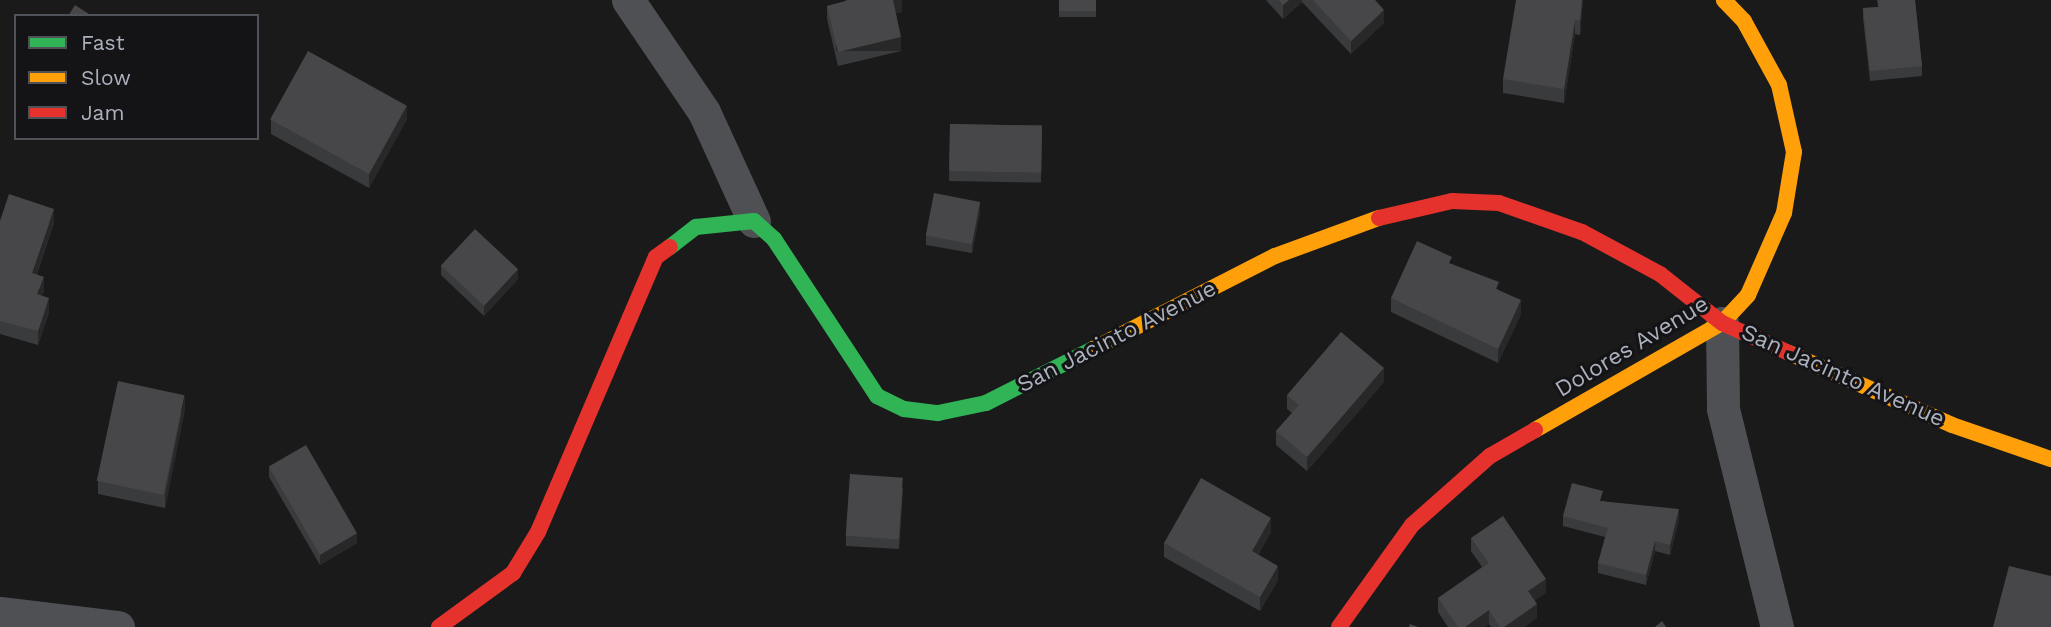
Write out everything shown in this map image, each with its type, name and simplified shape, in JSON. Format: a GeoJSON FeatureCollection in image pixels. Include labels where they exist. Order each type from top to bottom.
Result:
{"type":"FeatureCollection","features":[{"type":"Feature","properties":{"kind":"street"},"geometry":{"type":"LineString","coordinates":[[439,627],[513,573],[538,532],[656,257],[696,227],[754,221],[704,112],[628,0]]}},
{"type":"Feature","properties":{"kind":"street","name":"Dolores Avenue"},"geometry":{"type":"LineString","coordinates":[[1339,627],[1412,525],[1490,456],[1722,323],[1748,295],[1770,253],[1793,183],[1794,152],[1779,85],[1744,21],[1724,0]]}},
{"type":"Feature","properties":{"kind":"street","name":"San Jacinto Avenue"},"geometry":{"type":"LineString","coordinates":[[754,221],[774,239],[877,396],[904,410],[938,412],[986,403],[1275,256],[1388,215],[1452,201],[1499,203],[1582,232],[1660,274],[1722,323],[1952,425],[2051,459]]}},
{"type":"Feature","properties":{"kind":"street"},"geometry":{"type":"LineString","coordinates":[[1722,323],[1723,410],[1777,627]]}},
{"type":"Feature","properties":{"kind":"street"},"geometry":{"type":"LineString","coordinates":[[0,613],[118,627]]}},
{"type":"Feature","properties":{"kind":"building"},"geometry":{"type":"Polygon","coordinates":[[[850,0],[893,0],[901,37],[838,52],[827,6],[850,0]]]}},
{"type":"Feature","properties":{"kind":"building"},"geometry":{"type":"Polygon","coordinates":[[[1059,0],[1096,0],[1096,11],[1059,11],[1059,0]]]}},
{"type":"Feature","properties":{"kind":"building"},"geometry":{"type":"Polygon","coordinates":[[[1313,0],[1375,0],[1384,10],[1351,41],[1313,0]]]}},
{"type":"Feature","properties":{"kind":"building"},"geometry":{"type":"Polygon","coordinates":[[[1516,0],[1582,0],[1580,21],[1575,20],[1564,89],[1503,79],[1516,0]]]}},
{"type":"Feature","properties":{"kind":"building"},"geometry":{"type":"Polygon","coordinates":[[[1878,0],[1915,0],[1922,66],[1870,71],[1863,8],[1879,7],[1878,0]]]}},
{"type":"Feature","properties":{"kind":"building"},"geometry":{"type":"Polygon","coordinates":[[[75,5],[89,14],[69,14],[75,5]]]}},
{"type":"Feature","properties":{"kind":"building"},"geometry":{"type":"Polygon","coordinates":[[[308,51],[407,106],[369,174],[270,119],[308,51]]]}},
{"type":"Feature","properties":{"kind":"building"},"geometry":{"type":"Polygon","coordinates":[[[950,124],[1042,126],[1041,173],[949,171],[950,124]]]}},
{"type":"Feature","properties":{"kind":"building"},"geometry":{"type":"Polygon","coordinates":[[[934,193],[980,202],[972,244],[926,235],[934,193]]]}},
{"type":"Feature","properties":{"kind":"building"},"geometry":{"type":"Polygon","coordinates":[[[9,194],[54,209],[32,273],[44,277],[37,294],[49,298],[38,331],[0,321],[0,221],[9,194]]]}},
{"type":"Feature","properties":{"kind":"building"},"geometry":{"type":"Polygon","coordinates":[[[475,229],[518,269],[484,306],[441,266],[475,229]]]}},
{"type":"Feature","properties":{"kind":"building"},"geometry":{"type":"Polygon","coordinates":[[[1417,241],[1452,257],[1449,263],[1499,282],[1496,289],[1521,300],[1498,349],[1391,298],[1417,241]]]}},
{"type":"Feature","properties":{"kind":"building"},"geometry":{"type":"Polygon","coordinates":[[[1341,332],[1384,368],[1307,457],[1276,431],[1299,405],[1287,395],[1341,332]]]}},
{"type":"Feature","properties":{"kind":"building"},"geometry":{"type":"Polygon","coordinates":[[[118,381],[185,395],[163,495],[97,481],[118,381]]]}},
{"type":"Feature","properties":{"kind":"building"},"geometry":{"type":"Polygon","coordinates":[[[306,445],[357,533],[320,555],[269,466],[306,445]]]}},
{"type":"Feature","properties":{"kind":"building"},"geometry":{"type":"Polygon","coordinates":[[[850,474],[903,478],[899,540],[846,536],[850,474]]]}},
{"type":"Feature","properties":{"kind":"building"},"geometry":{"type":"Polygon","coordinates":[[[1201,478],[1271,518],[1252,551],[1278,566],[1260,597],[1164,543],[1201,478]]]}},
{"type":"Feature","properties":{"kind":"building"},"geometry":{"type":"Polygon","coordinates":[[[1572,483],[1603,491],[1600,501],[1679,509],[1670,545],[1655,541],[1646,575],[1598,563],[1608,528],[1563,516],[1572,483]]]}},
{"type":"Feature","properties":{"kind":"building"},"geometry":{"type":"Polygon","coordinates":[[[1503,516],[1546,579],[1528,591],[1537,604],[1504,627],[1500,627],[1489,610],[1465,627],[1458,627],[1438,598],[1489,563],[1471,538],[1503,516]]]}},
{"type":"Feature","properties":{"kind":"building"},"geometry":{"type":"Polygon","coordinates":[[[2009,566],[2051,576],[2051,627],[1993,627],[2009,566]]]}},
{"type":"Feature","properties":{"kind":"building"},"geometry":{"type":"Polygon","coordinates":[[[1662,621],[1666,627],[1655,627],[1662,621]]]}},
{"type":"Feature","properties":{"kind":"traffic: fast"},"geometry":{"type":"LineString","coordinates":[[670,247],[696,227],[754,221],[774,239],[877,396],[904,409],[938,413],[986,403],[1093,349]]}},
{"type":"Feature","properties":{"kind":"traffic: slow"},"geometry":{"type":"LineString","coordinates":[[1535,430],[1722,323],[1748,295],[1784,213],[1794,152],[1779,85],[1744,21],[1724,0]]}},
{"type":"Feature","properties":{"kind":"traffic: slow"},"geometry":{"type":"LineString","coordinates":[[1093,349],[1275,256],[1379,218]]}},
{"type":"Feature","properties":{"kind":"traffic: slow"},"geometry":{"type":"LineString","coordinates":[[1789,353],[1952,425],[2051,459]]}},
{"type":"Feature","properties":{"kind":"traffic: jam"},"geometry":{"type":"LineString","coordinates":[[1379,218],[1452,201],[1499,203],[1582,232],[1660,274],[1722,323],[1789,353]]}},
{"type":"Feature","properties":{"kind":"traffic: jam"},"geometry":{"type":"LineString","coordinates":[[439,627],[513,573],[538,532],[656,257],[670,247]]}},
{"type":"Feature","properties":{"kind":"traffic: jam"},"geometry":{"type":"LineString","coordinates":[[1339,627],[1412,525],[1490,456],[1535,430]]}}]}
